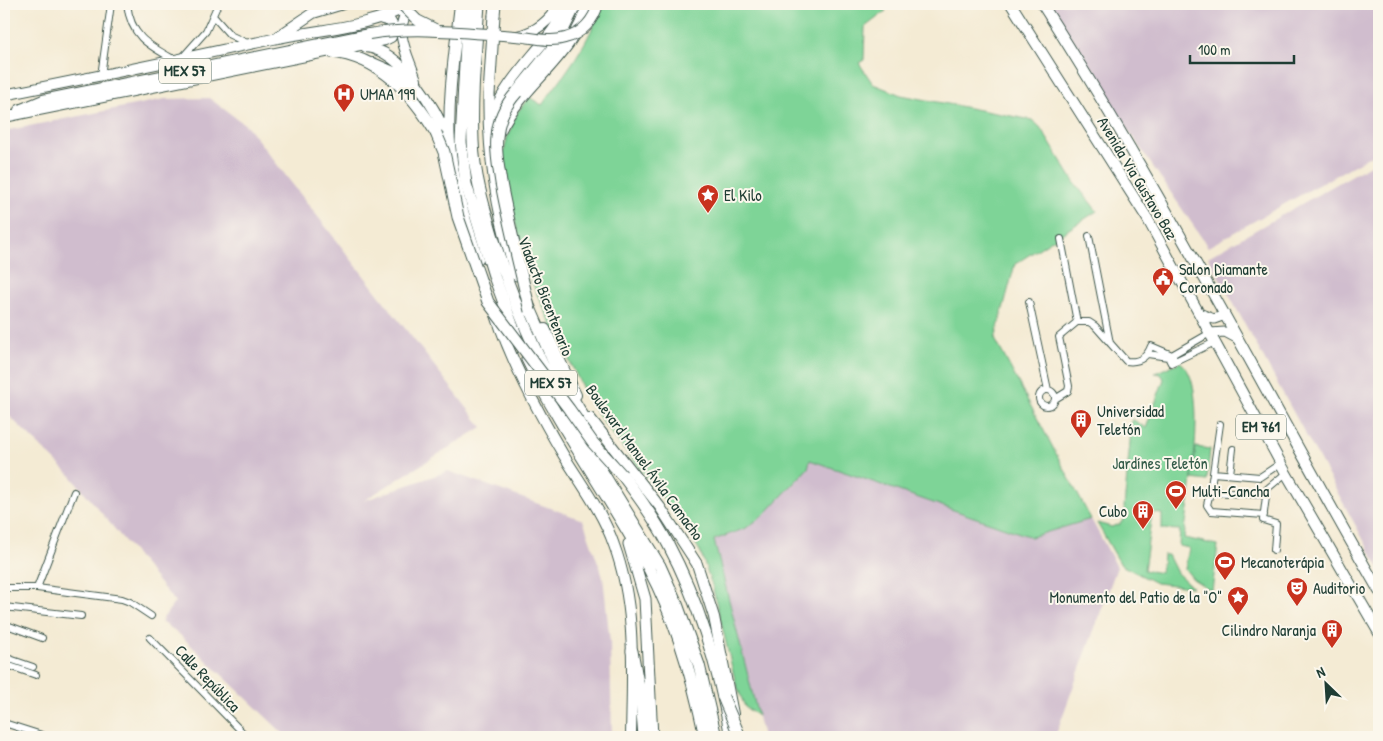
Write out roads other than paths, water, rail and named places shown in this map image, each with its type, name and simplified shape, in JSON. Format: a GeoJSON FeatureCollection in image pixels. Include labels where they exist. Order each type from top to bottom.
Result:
{"type":"FeatureCollection","features":[{"type":"Feature","properties":{"kind":"highway","name":"MEX 57"},"geometry":{"type":"LineString","coordinates":[[468,4],[461,142],[469,200],[511,323],[537,379],[649,569],[673,623],[696,696],[705,737]]}},
{"type":"Feature","properties":{"kind":"highway","name":"Boulevard Manuel Ávila Camacho"},"geometry":{"type":"LineString","coordinates":[[479,4],[473,142],[481,196],[505,276],[521,318],[569,417],[660,566],[677,604],[699,665],[716,737]]}},
{"type":"Feature","properties":{"kind":"highway","name":"Viaducto Bicentenario"},"geometry":{"type":"LineString","coordinates":[[495,4],[489,114],[493,185],[510,254],[530,311],[572,400],[591,432],[668,543],[690,589],[706,634],[723,697],[730,737]]}},
{"type":"Feature","properties":{"kind":"highway"},"geometry":{"type":"LineString","coordinates":[[530,311],[508,217],[496,144],[503,112],[556,44],[576,4]]}},
{"type":"Feature","properties":{"kind":"highway"},"geometry":{"type":"LineString","coordinates":[[331,52],[351,55],[370,62],[388,75],[441,133],[458,217],[488,302],[569,408],[593,443],[622,475]]}},
{"type":"Feature","properties":{"kind":"highway"},"geometry":{"type":"LineString","coordinates":[[402,78],[414,102]]}},
{"type":"Feature","properties":{"kind":"highway","name":"MEX 57"},"geometry":{"type":"LineString","coordinates":[[623,524],[644,599],[652,737]]}},
{"type":"Feature","properties":{"kind":"highway"},"geometry":{"type":"LineString","coordinates":[[632,651],[641,700],[644,737]]}},
{"type":"Feature","properties":{"kind":"highway"},"geometry":{"type":"LineString","coordinates":[[723,697],[738,737]]}},
{"type":"Feature","properties":{"kind":"highway"},"geometry":{"type":"LineString","coordinates":[[733,710],[744,737]]}},
{"type":"Feature","properties":{"kind":"main road"},"geometry":{"type":"LineString","coordinates":[[274,39],[313,13],[343,4]]}},
{"type":"Feature","properties":{"kind":"main road"},"geometry":{"type":"LineString","coordinates":[[401,4],[417,20],[443,32]]}},
{"type":"Feature","properties":{"kind":"main road"},"geometry":{"type":"LineString","coordinates":[[274,39],[382,18],[413,4]]}},
{"type":"Feature","properties":{"kind":"main road"},"geometry":{"type":"LineString","coordinates":[[413,4],[404,16],[401,32],[402,42],[418,88],[441,133]]}},
{"type":"Feature","properties":{"kind":"main road"},"geometry":{"type":"LineString","coordinates":[[460,4],[452,86],[450,144],[461,203],[501,329],[547,427],[603,519],[614,545],[624,579],[630,612],[632,651],[631,737]]}},
{"type":"Feature","properties":{"kind":"main road","name":"Boulevard Manuel Ávila Camacho"},"geometry":{"type":"LineString","coordinates":[[499,4],[492,117],[493,150],[499,194],[514,255],[524,283],[574,392],[596,428],[660,507],[697,564],[714,616],[738,737]]}},
{"type":"Feature","properties":{"kind":"main road"},"geometry":{"type":"LineString","coordinates":[[516,36],[530,33],[542,26],[559,4]]}},
{"type":"Feature","properties":{"kind":"main road"},"geometry":{"type":"LineString","coordinates":[[492,117],[507,85],[561,17],[568,4]]}},
{"type":"Feature","properties":{"kind":"main road"},"geometry":{"type":"LineString","coordinates":[[493,150],[511,112],[574,37],[587,4]]}},
{"type":"Feature","properties":{"kind":"main road"},"geometry":{"type":"LineString","coordinates":[[516,36],[552,40],[570,36],[581,30],[591,20],[598,4]]}},
{"type":"Feature","properties":{"kind":"main road","name":"Avenida Via Gustavo Baz"},"geometry":{"type":"LineString","coordinates":[[1011,4],[1147,218],[1286,473],[1379,633]]}},
{"type":"Feature","properties":{"kind":"main road","name":"Avenida Via Gustavo Baz"},"geometry":{"type":"LineString","coordinates":[[1042,4],[1103,99],[1379,591]]}},
{"type":"Feature","properties":{"kind":"main road"},"geometry":{"type":"LineString","coordinates":[[4,116],[356,48],[391,37],[394,32],[394,25],[388,19],[382,18]]}},
{"type":"Feature","properties":{"kind":"main road","name":"MEX 57"},"geometry":{"type":"LineString","coordinates":[[4,116],[43,100],[369,34],[395,30],[516,36]]}},
{"type":"Feature","properties":{"kind":"main road","name":"MEX 57"},"geometry":{"type":"LineString","coordinates":[[4,95],[274,39]]}},
{"type":"Feature","properties":{"kind":"main road"},"geometry":{"type":"LineString","coordinates":[[356,48],[373,48],[391,56],[418,88]]}},
{"type":"Feature","properties":{"kind":"main road"},"geometry":{"type":"LineString","coordinates":[[370,62],[386,67],[402,78],[450,144]]}},
{"type":"Feature","properties":{"kind":"main road"},"geometry":{"type":"LineString","coordinates":[[1199,312],[1214,319],[1225,315]]}},
{"type":"Feature","properties":{"kind":"main road"},"geometry":{"type":"LineString","coordinates":[[1213,337],[1226,332],[1238,339]]}},
{"type":"Feature","properties":{"kind":"street"},"geometry":{"type":"LineString","coordinates":[[101,76],[112,4]]}},
{"type":"Feature","properties":{"kind":"street"},"geometry":{"type":"LineString","coordinates":[[127,4],[131,26],[137,34],[152,47],[178,59],[206,31],[214,17],[218,4]]}},
{"type":"Feature","properties":{"kind":"street"},"geometry":{"type":"LineString","coordinates":[[214,17],[230,35],[250,45]]}},
{"type":"Feature","properties":{"kind":"street"},"geometry":{"type":"LineString","coordinates":[[1089,236],[1111,344]]}},
{"type":"Feature","properties":{"kind":"street"},"geometry":{"type":"LineString","coordinates":[[1062,239],[1077,322]]}},
{"type":"Feature","properties":{"kind":"street"},"geometry":{"type":"LineString","coordinates":[[1029,302],[1048,390],[1053,393],[1055,399]]}},
{"type":"Feature","properties":{"kind":"street"},"geometry":{"type":"LineString","coordinates":[[1048,390],[1040,394],[1041,403],[1049,406],[1055,399],[1068,391],[1070,386],[1059,337],[1077,322],[1089,322],[1095,326],[1126,361],[1137,361],[1148,354],[1152,346],[1172,357]]}},
{"type":"Feature","properties":{"kind":"street"},"geometry":{"type":"LineString","coordinates":[[1148,354],[1172,357],[1213,337]]}},
{"type":"Feature","properties":{"kind":"street"},"geometry":{"type":"LineString","coordinates":[[1220,424],[1208,505],[1211,511],[1264,515]]}},
{"type":"Feature","properties":{"kind":"street"},"geometry":{"type":"LineString","coordinates":[[1230,474],[1233,449]]}},
{"type":"Feature","properties":{"kind":"street"},"geometry":{"type":"LineString","coordinates":[[1213,473],[1260,477],[1281,463]]}},
{"type":"Feature","properties":{"kind":"street"},"geometry":{"type":"LineString","coordinates":[[1274,550],[1276,524],[1264,521],[1266,495],[1268,487],[1286,473]]}},
{"type":"Feature","properties":{"kind":"street"},"geometry":{"type":"LineString","coordinates":[[36,588],[74,492]]}},
{"type":"Feature","properties":{"kind":"street"},"geometry":{"type":"LineString","coordinates":[[1210,492],[1266,495]]}},
{"type":"Feature","properties":{"kind":"street"},"geometry":{"type":"LineString","coordinates":[[4,588],[36,588],[122,599],[151,616]]}},
{"type":"Feature","properties":{"kind":"street"},"geometry":{"type":"LineString","coordinates":[[4,607],[81,616]]}},
{"type":"Feature","properties":{"kind":"street"},"geometry":{"type":"LineString","coordinates":[[4,624],[42,638]]}},
{"type":"Feature","properties":{"kind":"street","name":"Calle República"},"geometry":{"type":"LineString","coordinates":[[150,638],[247,737]]}},
{"type":"Feature","properties":{"kind":"street"},"geometry":{"type":"LineString","coordinates":[[4,657],[33,667]]}},
{"type":"Feature","properties":{"kind":"street"},"geometry":{"type":"LineString","coordinates":[[4,664],[36,675]]}},
{"type":"Feature","properties":{"kind":"street"},"geometry":{"type":"LineString","coordinates":[[4,723],[48,737]]}},
{"type":"Feature","properties":{"kind":"street"},"geometry":{"type":"LineString","coordinates":[[60,737],[70,737]]}},
{"type":"Feature","properties":{"kind":"place","name":"UMAA 199"},"geometry":{"type":"Point","coordinates":[344,113]}},
{"type":"Feature","properties":{"kind":"place","name":"El Kilo"},"geometry":{"type":"Point","coordinates":[708,214]}},
{"type":"Feature","properties":{"kind":"place","name":"Salon Diamante Coronado"},"geometry":{"type":"Point","coordinates":[1163,297]}},
{"type":"Feature","properties":{"kind":"place","name":"Universidad Teletón"},"geometry":{"type":"Point","coordinates":[1081,439]}},
{"type":"Feature","properties":{"kind":"place","name":"Multi-Cancha"},"geometry":{"type":"Point","coordinates":[1176,510]}},
{"type":"Feature","properties":{"kind":"place","name":"Cubo"},"geometry":{"type":"Point","coordinates":[1143,530]}},
{"type":"Feature","properties":{"kind":"place","name":"Mecanoterápia"},"geometry":{"type":"Point","coordinates":[1225,581]}},
{"type":"Feature","properties":{"kind":"place","name":"Auditorio"},"geometry":{"type":"Point","coordinates":[1297,607]}},
{"type":"Feature","properties":{"kind":"place","name":"Monumento del Patio de la \"O\""},"geometry":{"type":"Point","coordinates":[1238,616]}},
{"type":"Feature","properties":{"kind":"place","name":"Cilindro Naranja"},"geometry":{"type":"Point","coordinates":[1332,649]}},
{"type":"Feature","properties":{"kind":"park label","name":"Jardínes Teletón"},"geometry":{"type":"Point","coordinates":[1160,463]}}]}
